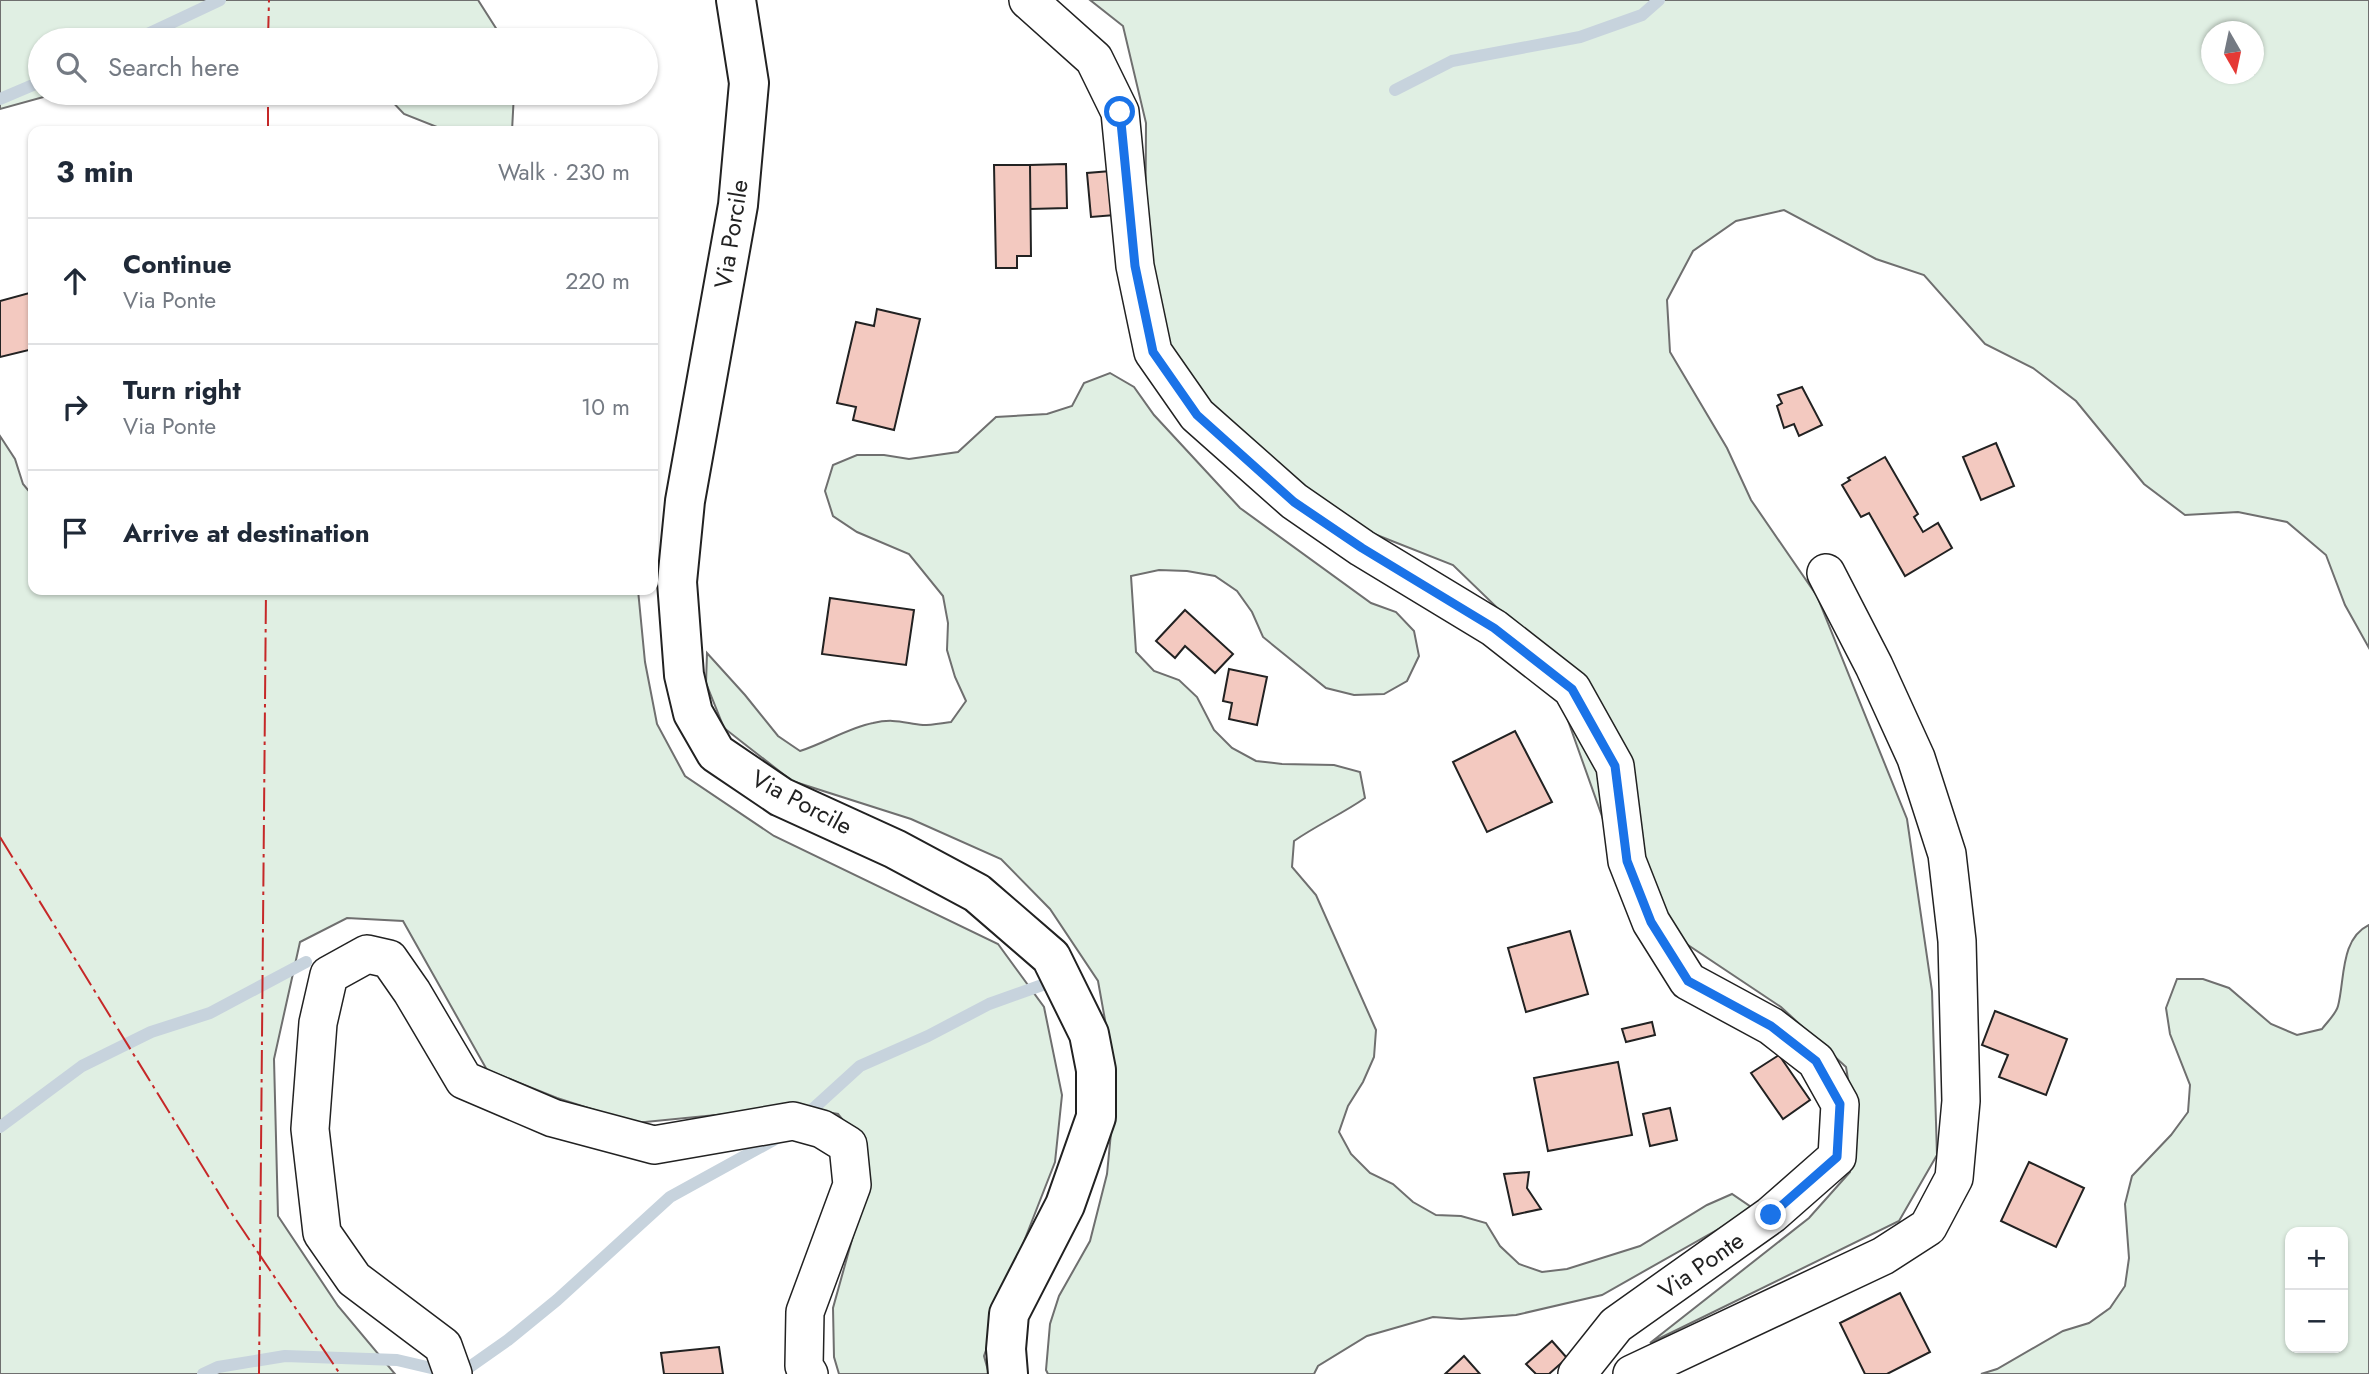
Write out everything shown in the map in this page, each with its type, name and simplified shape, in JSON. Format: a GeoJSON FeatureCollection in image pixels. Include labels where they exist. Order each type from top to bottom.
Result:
{"type":"FeatureCollection","features":[{"type":"Feature","properties":{"kind":"street","name":"Via Porcile"},"geometry":{"type":"LineString","coordinates":[[736,0],[749,83],[738,205],[685,501],[677,582],[684,675],[693,713],[716,753],[780,797],[895,849],[977,893],[1051,957],[1089,1034],[1096,1070],[1096,1117],[1065,1205],[1009,1314],[1006,1349],[1008,1374]]}},
{"type":"Feature","properties":{"kind":"street","name":"Via Ponte"},"geometry":{"type":"LineString","coordinates":[[1028,0],[1094,59],[1120,112],[1135,266],[1153,352],[1197,415],[1294,502],[1362,548],[1494,628],[1572,689],[1615,766],[1627,861],[1651,922],[1688,981],[1771,1026],[1816,1061],[1840,1104],[1837,1157],[1771,1215],[1616,1325],[1577,1374]]}},
{"type":"Feature","properties":{"kind":"street"},"geometry":{"type":"LineString","coordinates":[[1632,1374],[1883,1256],[1928,1227],[1954,1178],[1961,1101],[1957,941],[1947,854],[1916,758],[1874,666],[1826,573]]}},
{"type":"Feature","properties":{"kind":"street"},"geometry":{"type":"LineString","coordinates":[[453,1374],[443,1346],[354,1279],[321,1233],[310,1129],[318,1023],[329,975],[367,954],[389,959],[412,992],[464,1080],[553,1118],[654,1145],[793,1122],[822,1129],[848,1145],[852,1185],[805,1312],[804,1366],[809,1374]]}},
{"type":"Feature","properties":{"kind":"green space"},"geometry":{"type":"Polygon","coordinates":[[[0,0],[478,0],[496,28],[28,28],[28,101],[0,109],[0,0]]]}},
{"type":"Feature","properties":{"kind":"green space"},"geometry":{"type":"Polygon","coordinates":[[[1090,0],[2369,0],[2369,648],[2345,605],[2326,555],[2287,522],[2238,512],[2185,515],[2144,484],[2076,401],[2033,368],[1985,344],[1924,275],[1876,259],[1784,210],[1736,221],[1693,251],[1667,300],[1670,352],[1727,448],[1751,500],[1817,596],[1907,819],[1932,991],[1937,1155],[1899,1221],[1650,1343],[1809,1218],[1850,1172],[1855,1121],[1846,1067],[1781,1007],[1676,937],[1619,864],[1544,653],[1453,565],[1349,524],[1250,450],[1170,360],[1145,283],[1146,123],[1123,26],[1090,0]]]}},
{"type":"Feature","properties":{"kind":"green space"},"geometry":{"type":"Polygon","coordinates":[[[395,105],[513,105],[512,126],[434,126],[404,114],[395,105]]]}},
{"type":"Feature","properties":{"kind":"green space"},"geometry":{"type":"Polygon","coordinates":[[[1110,373],[1134,387],[1154,415],[1240,508],[1371,603],[1396,612],[1414,631],[1419,656],[1407,681],[1384,694],[1354,695],[1326,688],[1263,637],[1252,612],[1237,591],[1215,576],[1159,570],[1131,576],[1136,652],[1154,671],[1179,680],[1197,697],[1214,730],[1232,748],[1256,761],[1334,765],[1360,772],[1365,798],[1294,841],[1292,867],[1316,895],[1376,1030],[1374,1057],[1348,1106],[1339,1132],[1351,1154],[1370,1173],[1393,1184],[1413,1202],[1436,1215],[1461,1216],[1486,1223],[1500,1246],[1519,1264],[1542,1272],[1567,1269],[1640,1246],[1707,1205],[1732,1194],[1754,1209],[1602,1295],[1516,1315],[1461,1319],[1433,1317],[1367,1336],[1318,1366],[1314,1374],[1048,1374],[1046,1370],[1050,1324],[1059,1296],[1090,1241],[1107,1174],[1116,1081],[1098,981],[1050,909],[1001,859],[911,819],[792,781],[724,728],[706,683],[707,653],[778,736],[800,751],[864,725],[893,721],[923,725],[951,722],[966,701],[947,650],[948,623],[943,596],[909,554],[857,532],[833,516],[825,491],[833,465],[857,455],[909,459],[958,452],[996,417],[1047,414],[1072,406],[1084,383],[1110,373]]]}},
{"type":"Feature","properties":{"kind":"green space"},"geometry":{"type":"Polygon","coordinates":[[[0,436],[15,459],[23,484],[28,490],[28,595],[638,595],[645,662],[657,724],[685,776],[774,836],[998,944],[1044,1007],[1062,1095],[1055,1162],[984,1356],[989,1374],[839,1374],[834,1357],[833,1308],[868,1182],[859,1140],[838,1114],[796,1107],[635,1123],[557,1098],[487,1070],[403,921],[347,918],[300,942],[274,1059],[278,1216],[338,1306],[395,1374],[0,1374],[0,436]]]}},
{"type":"Feature","properties":{"kind":"green space"},"geometry":{"type":"Polygon","coordinates":[[[2369,925],[2369,1374],[1981,1374],[1997,1369],[2063,1331],[2089,1323],[2110,1308],[2125,1286],[2129,1258],[2125,1204],[2132,1176],[2171,1135],[2188,1112],[2190,1085],[2170,1034],[2166,1008],[2177,979],[2203,979],[2229,988],[2271,1024],[2297,1035],[2322,1029],[2337,1009],[2345,961],[2353,940],[2369,925]]]}},
{"type":"Feature","properties":{"kind":"building"},"geometry":{"type":"Polygon","coordinates":[[[1066,164],[1067,208],[1030,209],[1030,165],[1066,164]]]}},
{"type":"Feature","properties":{"kind":"building"},"geometry":{"type":"Polygon","coordinates":[[[994,165],[1030,165],[1031,256],[1017,256],[1017,268],[996,268],[994,165]]]}},
{"type":"Feature","properties":{"kind":"building"},"geometry":{"type":"Polygon","coordinates":[[[1123,170],[1127,214],[1091,217],[1087,173],[1123,170]]]}},
{"type":"Feature","properties":{"kind":"building"},"geometry":{"type":"Polygon","coordinates":[[[28,293],[28,350],[0,357],[0,301],[28,293]]]}},
{"type":"Feature","properties":{"kind":"building"},"geometry":{"type":"Polygon","coordinates":[[[877,309],[920,319],[894,430],[853,420],[856,407],[837,403],[856,322],[874,326],[877,309]]]}},
{"type":"Feature","properties":{"kind":"building"},"geometry":{"type":"Polygon","coordinates":[[[1802,387],[1822,425],[1799,436],[1794,424],[1784,428],[1777,406],[1782,403],[1778,395],[1802,387]]]}},
{"type":"Feature","properties":{"kind":"building"},"geometry":{"type":"Polygon","coordinates":[[[1996,443],[2014,486],[1981,500],[1963,457],[1996,443]]]}},
{"type":"Feature","properties":{"kind":"building"},"geometry":{"type":"Polygon","coordinates":[[[1885,457],[1918,514],[1914,517],[1923,532],[1938,523],[1952,548],[1905,576],[1869,513],[1861,517],[1842,485],[1850,480],[1848,478],[1885,457]]]}},
{"type":"Feature","properties":{"kind":"building"},"geometry":{"type":"Polygon","coordinates":[[[830,598],[914,610],[906,665],[822,654],[830,598]]]}},
{"type":"Feature","properties":{"kind":"building"},"geometry":{"type":"Polygon","coordinates":[[[1185,610],[1233,654],[1215,673],[1185,646],[1175,658],[1156,641],[1185,610]]]}},
{"type":"Feature","properties":{"kind":"building"},"geometry":{"type":"Polygon","coordinates":[[[1229,669],[1267,677],[1257,725],[1229,719],[1232,703],[1223,701],[1229,669]]]}},
{"type":"Feature","properties":{"kind":"building"},"geometry":{"type":"Polygon","coordinates":[[[1515,731],[1552,802],[1487,832],[1453,762],[1515,731]]]}},
{"type":"Feature","properties":{"kind":"building"},"geometry":{"type":"Polygon","coordinates":[[[1570,931],[1588,994],[1526,1012],[1508,948],[1570,931]]]}},
{"type":"Feature","properties":{"kind":"building"},"geometry":{"type":"Polygon","coordinates":[[[1995,1011],[2067,1039],[2046,1095],[1999,1077],[2008,1055],[1982,1045],[1995,1011]]]}},
{"type":"Feature","properties":{"kind":"building"},"geometry":{"type":"Polygon","coordinates":[[[1652,1022],[1655,1035],[1626,1042],[1622,1029],[1652,1022]]]}},
{"type":"Feature","properties":{"kind":"building"},"geometry":{"type":"Polygon","coordinates":[[[1779,1055],[1810,1100],[1783,1119],[1751,1073],[1779,1055]]]}},
{"type":"Feature","properties":{"kind":"building"},"geometry":{"type":"Polygon","coordinates":[[[1618,1062],[1632,1135],[1548,1151],[1534,1078],[1618,1062]]]}},
{"type":"Feature","properties":{"kind":"building"},"geometry":{"type":"Polygon","coordinates":[[[1670,1108],[1677,1140],[1650,1146],[1643,1114],[1670,1108]]]}},
{"type":"Feature","properties":{"kind":"building"},"geometry":{"type":"Polygon","coordinates":[[[2029,1162],[2084,1188],[2056,1247],[2001,1221],[2029,1162]]]}},
{"type":"Feature","properties":{"kind":"building"},"geometry":{"type":"Polygon","coordinates":[[[1529,1172],[1527,1188],[1541,1209],[1513,1215],[1504,1174],[1529,1172]]]}},
{"type":"Feature","properties":{"kind":"building"},"geometry":{"type":"Polygon","coordinates":[[[1900,1293],[1930,1352],[1887,1374],[1865,1374],[1840,1323],[1900,1293]]]}},
{"type":"Feature","properties":{"kind":"building"},"geometry":{"type":"Polygon","coordinates":[[[1552,1341],[1567,1358],[1549,1374],[1536,1374],[1526,1364],[1552,1341]]]}},
{"type":"Feature","properties":{"kind":"building"},"geometry":{"type":"Polygon","coordinates":[[[719,1347],[723,1374],[664,1374],[661,1353],[719,1347]]]}},
{"type":"Feature","properties":{"kind":"building"},"geometry":{"type":"Polygon","coordinates":[[[1464,1356],[1480,1374],[1445,1374],[1464,1356]]]}},
{"type":"Feature","properties":{"kind":"waterway"},"geometry":{"type":"LineString","coordinates":[[160,28],[220,0]]}},
{"type":"Feature","properties":{"kind":"waterway"},"geometry":{"type":"LineString","coordinates":[[1395,90],[1452,61],[1580,37],[1642,15],[1659,0]]}},
{"type":"Feature","properties":{"kind":"waterway"},"geometry":{"type":"LineString","coordinates":[[0,99],[28,87]]}},
{"type":"Feature","properties":{"kind":"waterway"},"geometry":{"type":"LineString","coordinates":[[0,1127],[82,1066],[151,1032],[210,1013],[306,962]]}},
{"type":"Feature","properties":{"kind":"waterway"},"geometry":{"type":"LineString","coordinates":[[804,1117],[860,1066],[928,1036],[989,1004],[1059,979]]}},
{"type":"Feature","properties":{"kind":"waterway"},"geometry":{"type":"LineString","coordinates":[[203,1374],[218,1367],[285,1356],[397,1360],[440,1370],[464,1371],[557,1300],[670,1197],[779,1137]]}},
{"type":"Feature","properties":{"kind":"power"},"geometry":{"type":"LineString","coordinates":[[268,28],[269,0]]}},
{"type":"Feature","properties":{"kind":"power"},"geometry":{"type":"LineString","coordinates":[[268,105],[268,126]]}},
{"type":"Feature","properties":{"kind":"power"},"geometry":{"type":"LineString","coordinates":[[259,1374],[266,595]]}},
{"type":"Feature","properties":{"kind":"power"},"geometry":{"type":"LineString","coordinates":[[0,837],[228,1208],[340,1374]]}},
{"type":"Feature","properties":{"kind":"route"},"geometry":{"type":"LineString","coordinates":[[1120,112],[1135,266],[1153,352],[1197,415],[1294,502],[1362,548],[1494,628],[1572,689],[1615,766],[1627,861],[1651,922],[1688,981],[1771,1026],[1816,1061],[1840,1104],[1837,1157],[1771,1215]]}}]}
